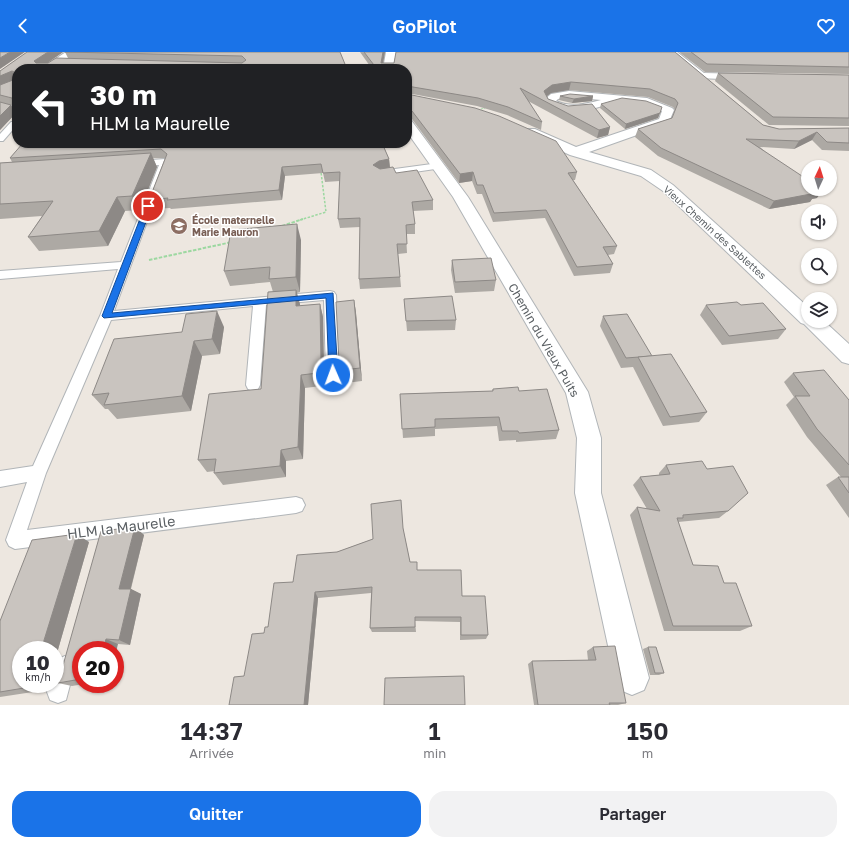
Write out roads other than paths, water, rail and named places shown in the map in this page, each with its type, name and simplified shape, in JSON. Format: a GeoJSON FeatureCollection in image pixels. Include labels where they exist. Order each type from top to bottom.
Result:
{"type":"FeatureCollection","features":[{"type":"Feature","properties":{"kind":"street"},"geometry":{"type":"LineString","coordinates":[[58,64],[73,52]]}},
{"type":"Feature","properties":{"kind":"street"},"geometry":{"type":"LineString","coordinates":[[63,64],[84,52]]}},
{"type":"Feature","properties":{"kind":"street"},"geometry":{"type":"LineString","coordinates":[[389,64],[391,52]]}},
{"type":"Feature","properties":{"kind":"street"},"geometry":{"type":"LineString","coordinates":[[671,52],[718,90]]}},
{"type":"Feature","properties":{"kind":"street"},"geometry":{"type":"LineString","coordinates":[[701,76],[756,77]]}},
{"type":"Feature","properties":{"kind":"street"},"geometry":{"type":"LineString","coordinates":[[575,152],[664,122],[668,110],[647,101],[620,98]]}},
{"type":"Feature","properties":{"kind":"street","name":"Vieux Chemin des Sablettes"},"geometry":{"type":"LineString","coordinates":[[518,125],[575,152],[646,173],[668,188],[801,312]]}},
{"type":"Feature","properties":{"kind":"street","name":"Chemin du Vieux Puits"},"geometry":{"type":"LineString","coordinates":[[412,132],[439,166],[460,197],[576,392],[589,438],[588,493],[632,678]]}},
{"type":"Feature","properties":{"kind":"street"},"geometry":{"type":"LineString","coordinates":[[819,328],[849,356]]}},
{"type":"Feature","properties":{"kind":"lane"},"geometry":{"type":"LineString","coordinates":[[1,99],[12,107]]}},
{"type":"Feature","properties":{"kind":"lane"},"geometry":{"type":"LineString","coordinates":[[0,139],[12,126]]}},
{"type":"Feature","properties":{"kind":"lane","name":"HLM la Maurelle"},"geometry":{"type":"LineString","coordinates":[[126,164],[165,162],[106,316],[38,474],[15,540],[101,537],[296,505]]}},
{"type":"Feature","properties":{"kind":"lane"},"geometry":{"type":"LineString","coordinates":[[380,174],[439,166]]}},
{"type":"Feature","properties":{"kind":"lane"},"geometry":{"type":"LineString","coordinates":[[0,275],[126,265]]}},
{"type":"Feature","properties":{"kind":"lane"},"geometry":{"type":"LineString","coordinates":[[106,316],[330,295],[333,375]]}},
{"type":"Feature","properties":{"kind":"lane"},"geometry":{"type":"LineString","coordinates":[[252,385],[260,301]]}},
{"type":"Feature","properties":{"kind":"lane"},"geometry":{"type":"LineString","coordinates":[[0,479],[38,474]]}},
{"type":"Feature","properties":{"kind":"lane"},"geometry":{"type":"LineString","coordinates":[[64,670],[70,648]]}},
{"type":"Feature","properties":{"kind":"place","name":"École maternelle Marie Mauron"},"geometry":{"type":"Point","coordinates":[179,226]}}]}
